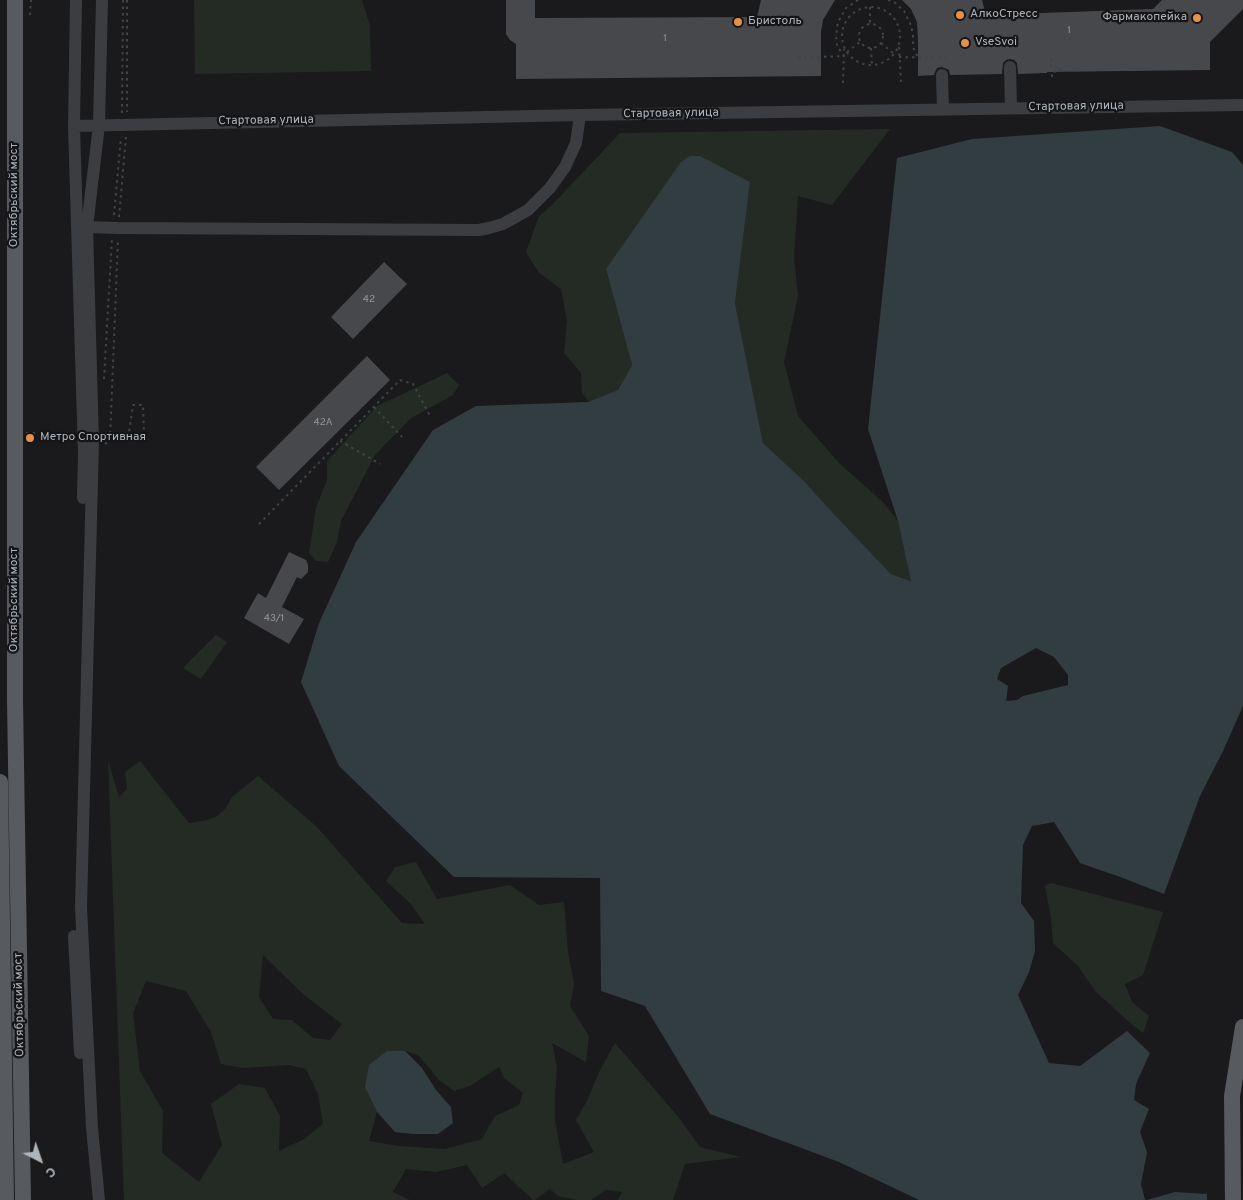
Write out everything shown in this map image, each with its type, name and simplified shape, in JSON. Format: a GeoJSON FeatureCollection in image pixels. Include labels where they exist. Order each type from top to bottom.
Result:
{"type":"FeatureCollection","features":[{"type":"Feature","properties":{"kind":"main road","name":"Октябрьский мост"},"geometry":{"type":"LineString","coordinates":[[15,0],[15,701],[24,1200]]}},
{"type":"Feature","properties":{"kind":"main road","name":"Октябрьский мост"},"geometry":{"type":"LineString","coordinates":[[0,782],[6,1200]]}},
{"type":"Feature","properties":{"kind":"main road"},"geometry":{"type":"LineString","coordinates":[[1233,1200],[1232,1096],[1243,1027]]}},
{"type":"Feature","properties":{"kind":"street"},"geometry":{"type":"LineString","coordinates":[[76,0],[74,126],[84,453],[73,906],[84,1123],[92,1200]]}},
{"type":"Feature","properties":{"kind":"street"},"geometry":{"type":"LineString","coordinates":[[99,1200],[92,1128],[81,907],[93,442],[88,227],[99,125],[102,0]]}},
{"type":"Feature","properties":{"kind":"street"},"geometry":{"type":"LineString","coordinates":[[1010,67],[1010,108]]}},
{"type":"Feature","properties":{"kind":"street"},"geometry":{"type":"LineString","coordinates":[[942,75],[943,110]]}},
{"type":"Feature","properties":{"kind":"street","name":"Стартовая улица"},"geometry":{"type":"LineString","coordinates":[[74,126],[580,115],[1243,105]]}},
{"type":"Feature","properties":{"kind":"street"},"geometry":{"type":"LineString","coordinates":[[88,227],[479,230],[489,228],[503,224],[528,210],[550,188],[565,167],[576,143],[580,115]]}},
{"type":"Feature","properties":{"kind":"path"},"geometry":{"type":"LineString","coordinates":[[844,56],[837,46],[838,22],[846,8],[858,0]]}},
{"type":"Feature","properties":{"kind":"path"},"geometry":{"type":"LineString","coordinates":[[888,0],[894,2],[904,11],[910,22],[913,34],[913,47],[918,58]]}},
{"type":"Feature","properties":{"kind":"path"},"geometry":{"type":"LineString","coordinates":[[870,7],[870,24]]}},
{"type":"Feature","properties":{"kind":"path"},"geometry":{"type":"LineString","coordinates":[[899,44],[894,54],[881,64],[872,66],[863,64],[855,60],[847,52],[842,38],[843,28],[853,14],[861,9],[870,7],[879,8],[894,18],[900,35],[901,82]]}},
{"type":"Feature","properties":{"kind":"path"},"geometry":{"type":"LineString","coordinates":[[867,25],[874,25],[880,29],[883,36],[878,46],[871,48],[864,46],[860,42],[861,30],[867,25]]}},
{"type":"Feature","properties":{"kind":"path"},"geometry":{"type":"LineString","coordinates":[[847,52],[860,42]]}},
{"type":"Feature","properties":{"kind":"path"},"geometry":{"type":"LineString","coordinates":[[881,43],[894,54]]}},
{"type":"Feature","properties":{"kind":"path"},"geometry":{"type":"LineString","coordinates":[[843,83],[844,46]]}},
{"type":"Feature","properties":{"kind":"path"},"geometry":{"type":"LineString","coordinates":[[871,48],[872,66]]}},
{"type":"Feature","properties":{"kind":"path"},"geometry":{"type":"LineString","coordinates":[[798,58],[844,56]]}},
{"type":"Feature","properties":{"kind":"path"},"geometry":{"type":"LineString","coordinates":[[900,57],[946,58]]}},
{"type":"Feature","properties":{"kind":"path"},"geometry":{"type":"LineString","coordinates":[[1051,58],[1051,67],[1060,67],[1060,71],[1052,72],[1052,80]]}},
{"type":"Feature","properties":{"kind":"path"},"geometry":{"type":"LineString","coordinates":[[259,524],[400,380],[413,384],[430,416]]}},
{"type":"Feature","properties":{"kind":"path"},"geometry":{"type":"LineString","coordinates":[[26,433],[144,433],[142,405],[132,406],[128,439],[93,442]]}},
{"type":"Feature","properties":{"kind":"path"},"geometry":{"type":"LineString","coordinates":[[374,407],[402,436]]}},
{"type":"Feature","properties":{"kind":"path"},"geometry":{"type":"LineString","coordinates":[[340,441],[380,464]]}},
{"type":"Feature","properties":{"kind":"shaded area"},"geometry":{"type":"Polygon","coordinates":[[[194,0],[362,0],[370,26],[371,71],[195,74],[194,0]]]}},
{"type":"Feature","properties":{"kind":"shaded area"},"geometry":{"type":"Polygon","coordinates":[[[1160,126],[1232,152],[1243,165],[1243,706],[1200,796],[1164,894],[1080,863],[1054,822],[1032,826],[1023,845],[1021,903],[1034,921],[1035,951],[1029,972],[1018,995],[1049,1063],[1080,1066],[1127,1031],[1150,1053],[1136,1084],[1134,1100],[1149,1109],[1140,1132],[1147,1152],[1141,1184],[1145,1200],[919,1200],[839,1162],[710,1114],[645,1006],[601,991],[600,878],[454,877],[339,766],[301,682],[319,623],[356,542],[433,430],[476,406],[588,402],[618,390],[632,365],[606,269],[681,162],[690,156],[700,156],[750,182],[735,303],[763,443],[804,481],[891,574],[911,581],[898,521],[868,429],[897,158],[972,139],[1160,126]],[[1036,648],[1001,668],[997,679],[1008,686],[1006,701],[1017,700],[1023,696],[1068,685],[1068,675],[1054,657],[1036,648]]]}},
{"type":"Feature","properties":{"kind":"shaded area"},"geometry":{"type":"Polygon","coordinates":[[[890,129],[832,205],[798,196],[794,258],[798,296],[784,362],[798,416],[840,464],[884,503],[898,521],[912,581],[891,574],[804,481],[763,443],[735,303],[750,182],[606,269],[632,365],[618,390],[589,402],[582,393],[581,373],[564,353],[567,320],[561,289],[539,273],[526,252],[539,216],[552,205],[620,133],[890,129]]]}},
{"type":"Feature","properties":{"kind":"shaded area"},"geometry":{"type":"Polygon","coordinates":[[[447,373],[459,385],[453,395],[410,419],[375,455],[341,521],[337,542],[328,562],[316,561],[309,553],[316,508],[327,480],[327,461],[377,406],[447,373]]]}},
{"type":"Feature","properties":{"kind":"shaded area"},"geometry":{"type":"Polygon","coordinates":[[[216,635],[227,642],[201,679],[183,668],[216,635]]]}},
{"type":"Feature","properties":{"kind":"shaded area"},"geometry":{"type":"Polygon","coordinates":[[[108,760],[119,797],[127,789],[125,772],[140,761],[189,823],[216,817],[226,808],[232,797],[258,776],[316,826],[402,923],[425,924],[410,903],[386,881],[395,867],[416,862],[437,899],[510,885],[539,905],[564,902],[568,952],[574,984],[570,1006],[589,1036],[586,1062],[552,1043],[557,1067],[555,1120],[563,1164],[594,1152],[576,1120],[615,1043],[680,1119],[700,1147],[741,1157],[685,1164],[673,1200],[618,1200],[622,1192],[606,1190],[591,1200],[577,1200],[558,1196],[550,1189],[533,1200],[504,1173],[482,1188],[467,1165],[436,1172],[406,1169],[393,1192],[410,1200],[124,1200],[108,760]],[[263,955],[259,997],[273,1019],[292,1020],[313,1038],[330,1040],[342,1024],[303,994],[263,955]],[[146,981],[133,1013],[140,1071],[163,1111],[162,1153],[199,1182],[222,1145],[211,1104],[239,1084],[265,1088],[280,1116],[279,1151],[304,1139],[323,1124],[318,1094],[306,1069],[289,1065],[243,1068],[221,1064],[211,1032],[186,991],[146,981]],[[405,1051],[365,1087],[377,1112],[369,1141],[399,1146],[445,1149],[482,1139],[495,1116],[519,1105],[523,1093],[504,1078],[499,1067],[470,1086],[454,1091],[439,1080],[418,1055],[405,1051]]]}},
{"type":"Feature","properties":{"kind":"shaded area"},"geometry":{"type":"Polygon","coordinates":[[[1051,883],[1163,912],[1143,975],[1125,984],[1132,1002],[1149,1016],[1143,1033],[1096,992],[1078,966],[1053,943],[1045,886],[1051,883]]]}},
{"type":"Feature","properties":{"kind":"shaded area"},"geometry":{"type":"Polygon","coordinates":[[[387,1051],[405,1051],[422,1068],[436,1090],[451,1107],[453,1123],[438,1134],[395,1132],[377,1112],[365,1087],[369,1065],[387,1051]]]}},
{"type":"Feature","properties":{"kind":"shaded area"},"geometry":{"type":"Polygon","coordinates":[[[1175,1192],[1207,1194],[1207,1200],[1147,1200],[1175,1192]]]}},
{"type":"Feature","properties":{"kind":"building"},"geometry":{"type":"Polygon","coordinates":[[[506,0],[535,0],[535,18],[757,17],[761,0],[835,0],[823,20],[821,32],[821,76],[516,79],[516,44],[506,34],[506,0]]]}},
{"type":"Feature","properties":{"kind":"building"},"geometry":{"type":"Polygon","coordinates":[[[902,0],[982,0],[986,15],[1153,9],[1162,0],[1243,0],[1243,9],[1210,42],[1210,70],[1018,74],[1017,63],[1010,59],[1003,63],[1002,74],[950,75],[949,70],[942,67],[937,68],[934,75],[918,76],[917,22],[911,9],[902,0]]]}},
{"type":"Feature","properties":{"kind":"building"},"geometry":{"type":"Polygon","coordinates":[[[384,262],[407,284],[353,339],[331,317],[384,262]]]}},
{"type":"Feature","properties":{"kind":"building"},"geometry":{"type":"Polygon","coordinates":[[[367,356],[390,380],[279,490],[256,467],[367,356]]]}},
{"type":"Feature","properties":{"kind":"building"},"geometry":{"type":"Polygon","coordinates":[[[289,552],[306,560],[308,572],[301,579],[297,577],[282,607],[304,619],[289,644],[244,618],[258,593],[266,598],[289,552]]]}},
{"type":"Feature","properties":{"kind":"place","name":"АлкоСтресс"},"geometry":{"type":"Point","coordinates":[960,15]}},
{"type":"Feature","properties":{"kind":"place","name":"Фармакопейка"},"geometry":{"type":"Point","coordinates":[1197,18]}},
{"type":"Feature","properties":{"kind":"place","name":"Бристоль"},"geometry":{"type":"Point","coordinates":[738,22]}},
{"type":"Feature","properties":{"kind":"place","name":"VseSvoi"},"geometry":{"type":"Point","coordinates":[965,43]}},
{"type":"Feature","properties":{"kind":"place","name":"Метро Спортивная"},"geometry":{"type":"Point","coordinates":[30,438]}}]}
